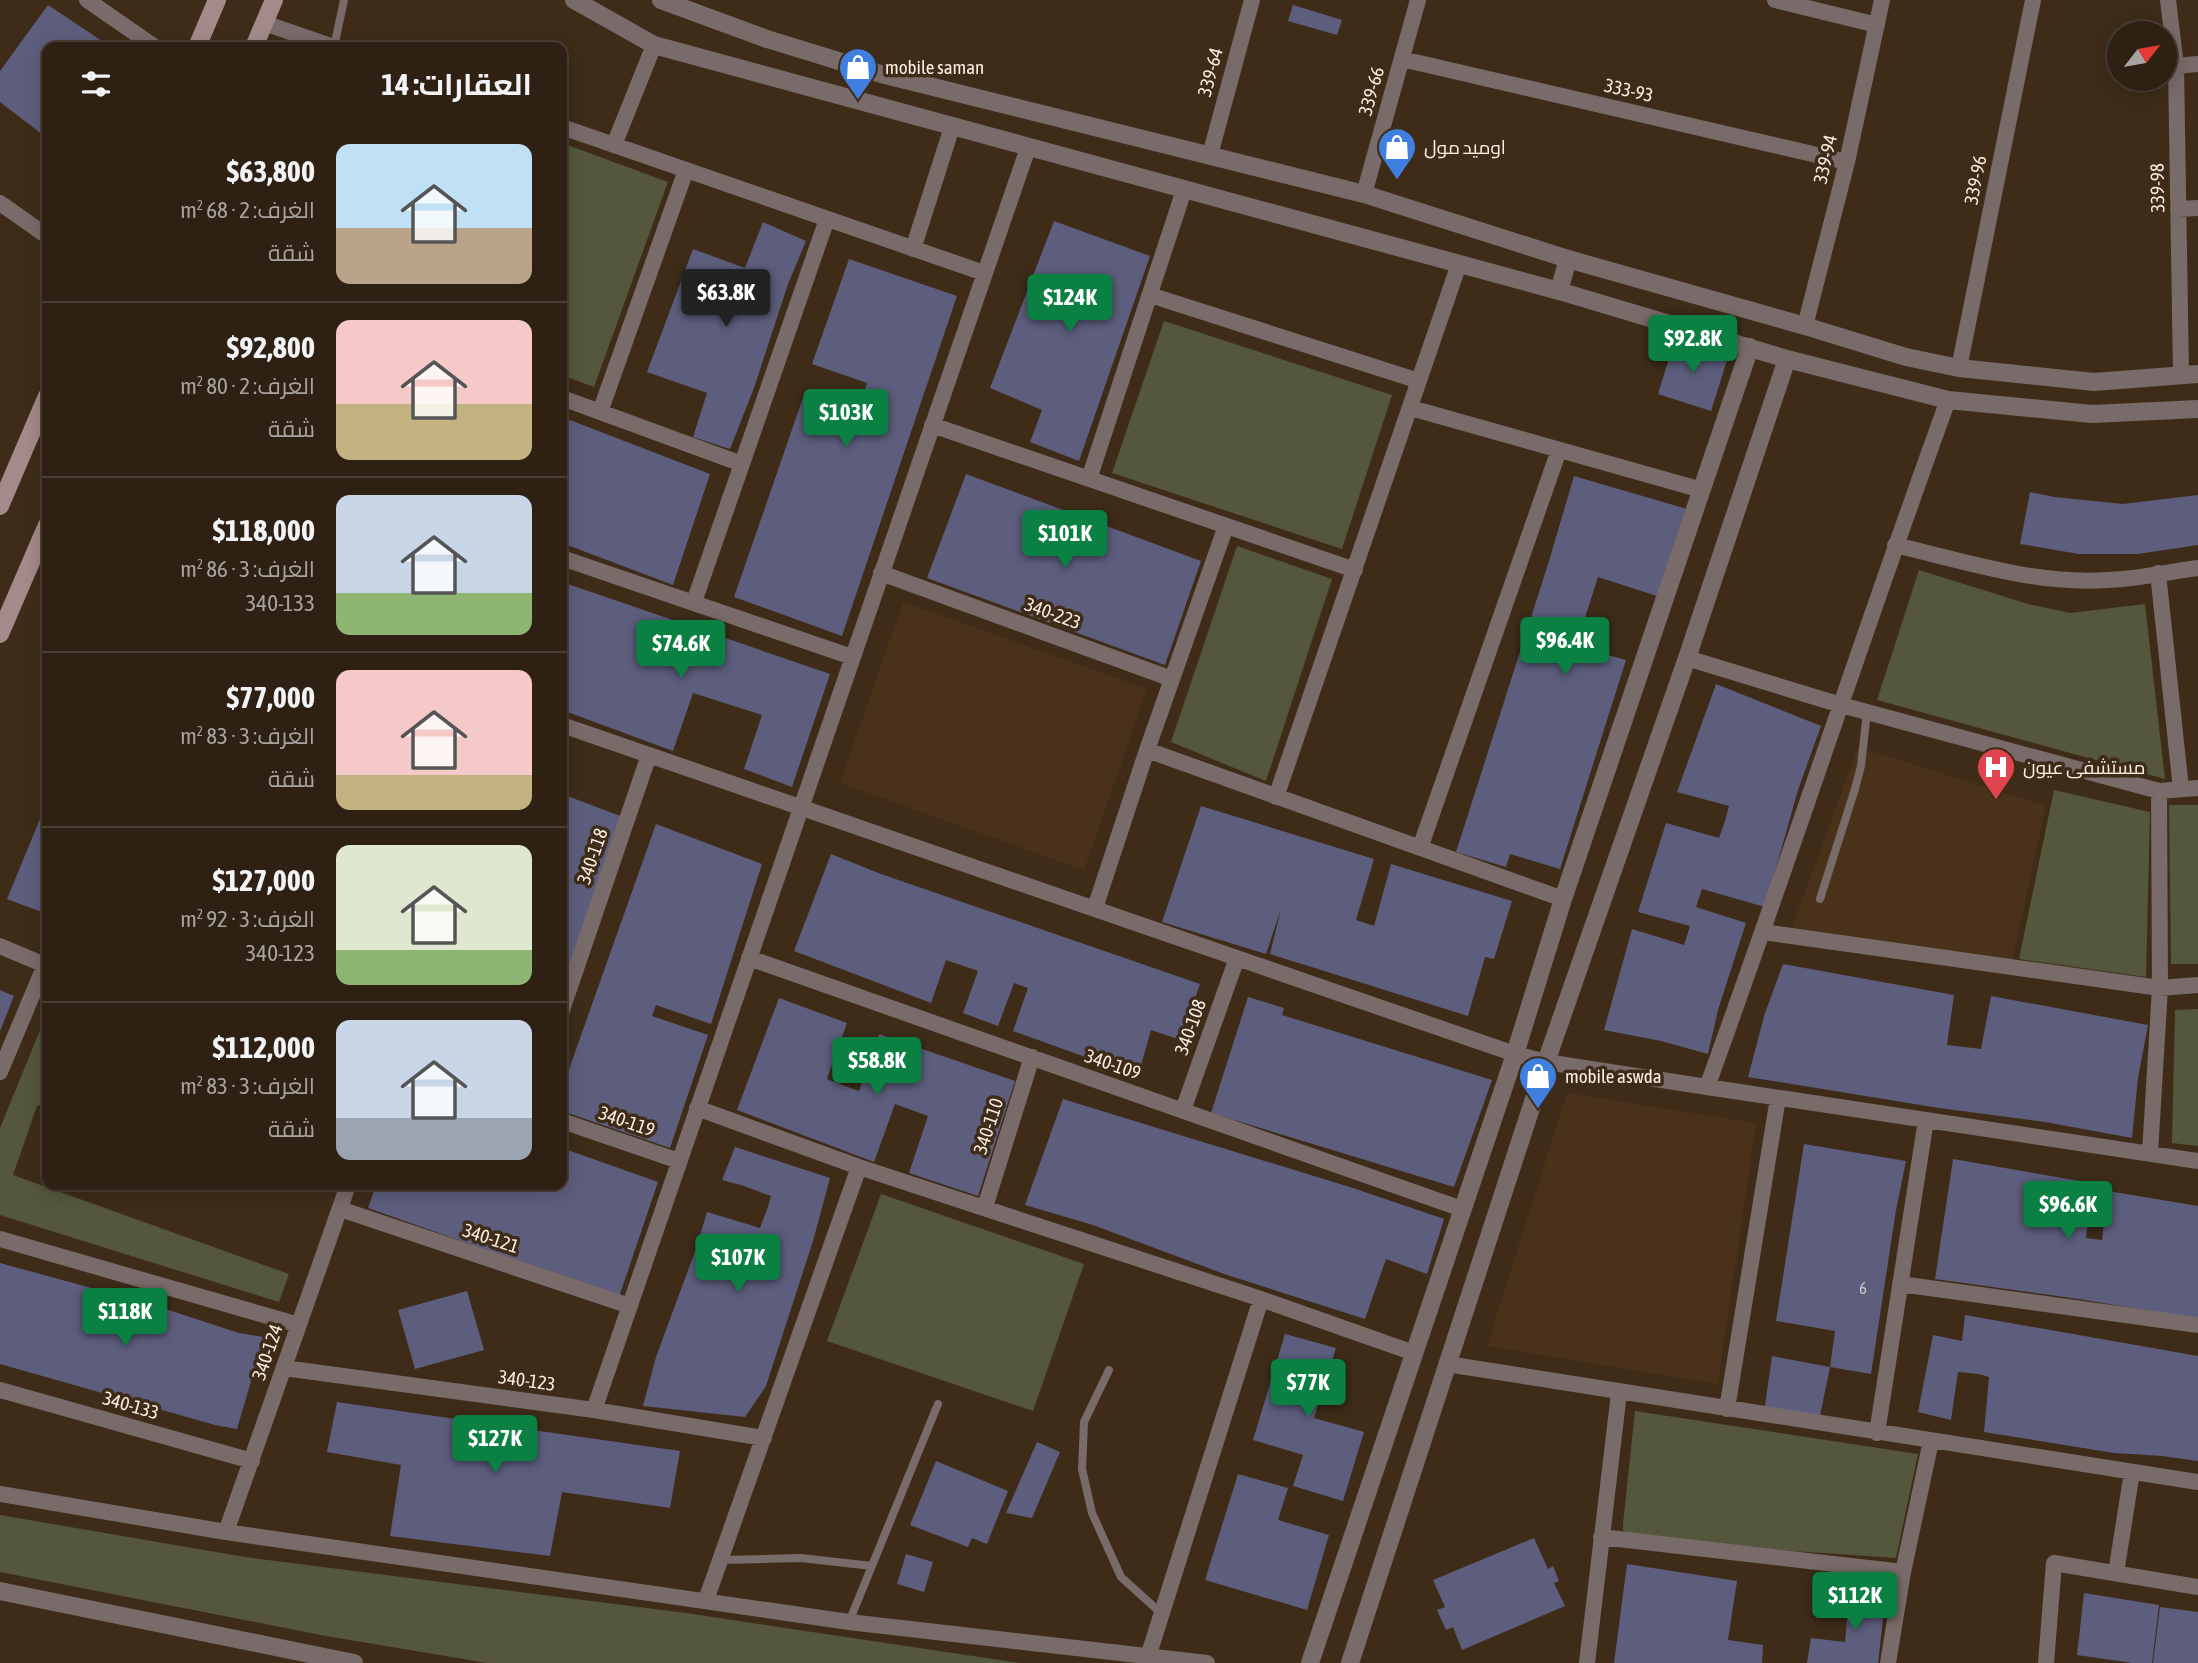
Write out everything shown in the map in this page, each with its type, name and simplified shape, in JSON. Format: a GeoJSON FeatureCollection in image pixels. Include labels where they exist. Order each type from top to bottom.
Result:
{"type":"FeatureCollection","features":[{"type":"Feature","properties":{"kind":"main road"},"geometry":{"type":"LineString","coordinates":[[199,42],[218,0]]}},
{"type":"Feature","properties":{"kind":"main road"},"geometry":{"type":"LineString","coordinates":[[256,42],[274,0]]}},
{"type":"Feature","properties":{"kind":"main road"},"geometry":{"type":"LineString","coordinates":[[0,506],[6,474],[42,406]]}},
{"type":"Feature","properties":{"kind":"main road"},"geometry":{"type":"LineString","coordinates":[[0,634],[42,547]]}},
{"type":"Feature","properties":{"kind":"street"},"geometry":{"type":"LineString","coordinates":[[87,0],[148,42]]}},
{"type":"Feature","properties":{"kind":"street"},"geometry":{"type":"LineString","coordinates":[[574,0],[654,45],[1559,291],[1787,359],[1948,400],[2092,414],[2198,409]]}},
{"type":"Feature","properties":{"kind":"street"},"geometry":{"type":"LineString","coordinates":[[661,0],[701,7],[881,74],[1364,194],[1568,259],[1906,357],[1959,368],[2094,382],[2190,374]]}},
{"type":"Feature","properties":{"kind":"street","name":"339-66"},"geometry":{"type":"LineString","coordinates":[[1364,194],[1418,0]]}},
{"type":"Feature","properties":{"kind":"street"},"geometry":{"type":"LineString","coordinates":[[1775,0],[1877,25]]}},
{"type":"Feature","properties":{"kind":"street","name":"339-94"},"geometry":{"type":"LineString","coordinates":[[1805,326],[1847,162],[1882,0]]}},
{"type":"Feature","properties":{"kind":"street","name":"339-96"},"geometry":{"type":"LineString","coordinates":[[1959,368],[2033,0]]}},
{"type":"Feature","properties":{"kind":"street","name":"339-98"},"geometry":{"type":"LineString","coordinates":[[2168,0],[2171,21]]}},
{"type":"Feature","properties":{"kind":"street","name":"339-64"},"geometry":{"type":"LineString","coordinates":[[1210,155],[1248,1]]}},
{"type":"Feature","properties":{"kind":"street"},"geometry":{"type":"LineString","coordinates":[[264,23],[319,42]]}},
{"type":"Feature","properties":{"kind":"street"},"geometry":{"type":"LineString","coordinates":[[614,145],[654,45]]}},
{"type":"Feature","properties":{"kind":"street","name":"333-93"},"geometry":{"type":"LineString","coordinates":[[1402,59],[1847,162]]}},
{"type":"Feature","properties":{"kind":"street"},"geometry":{"type":"LineString","coordinates":[[2177,66],[2198,64]]}},
{"type":"Feature","properties":{"kind":"street","name":"339-98"},"geometry":{"type":"LineString","coordinates":[[2176,91],[2178,209],[2190,374]]}},
{"type":"Feature","properties":{"kind":"street"},"geometry":{"type":"LineString","coordinates":[[913,249],[952,127]]}},
{"type":"Feature","properties":{"kind":"street"},"geometry":{"type":"LineString","coordinates":[[567,129],[984,274]]}},
{"type":"Feature","properties":{"kind":"street"},"geometry":{"type":"LineString","coordinates":[[594,1410],[1028,148]]}},
{"type":"Feature","properties":{"kind":"street"},"geometry":{"type":"LineString","coordinates":[[600,412],[686,170]]}},
{"type":"Feature","properties":{"kind":"street"},"geometry":{"type":"LineString","coordinates":[[1089,479],[1184,190]]}},
{"type":"Feature","properties":{"kind":"street"},"geometry":{"type":"LineString","coordinates":[[0,203],[42,232]]}},
{"type":"Feature","properties":{"kind":"street"},"geometry":{"type":"LineString","coordinates":[[2178,209],[2198,208]]}},
{"type":"Feature","properties":{"kind":"street"},"geometry":{"type":"LineString","coordinates":[[694,603],[827,219]]}},
{"type":"Feature","properties":{"kind":"street"},"geometry":{"type":"LineString","coordinates":[[1559,291],[1568,259]]}},
{"type":"Feature","properties":{"kind":"street"},"geometry":{"type":"LineString","coordinates":[[1276,797],[1459,264]]}},
{"type":"Feature","properties":{"kind":"street"},"geometry":{"type":"LineString","coordinates":[[1150,295],[1419,382]]}},
{"type":"Feature","properties":{"kind":"street"},"geometry":{"type":"LineString","coordinates":[[1310,1663],[1515,1054],[1563,899],[1750,347]]}},
{"type":"Feature","properties":{"kind":"street"},"geometry":{"type":"LineString","coordinates":[[1350,1663],[1546,1062],[1687,658],[1787,359]]}},
{"type":"Feature","properties":{"kind":"street"},"geometry":{"type":"LineString","coordinates":[[567,400],[742,464]]}},
{"type":"Feature","properties":{"kind":"street"},"geometry":{"type":"LineString","coordinates":[[1707,1087],[1948,400]]}},
{"type":"Feature","properties":{"kind":"street"},"geometry":{"type":"LineString","coordinates":[[1411,408],[1702,490]]}},
{"type":"Feature","properties":{"kind":"street"},"geometry":{"type":"LineString","coordinates":[[932,425],[1354,570]]}},
{"type":"Feature","properties":{"kind":"street"},"geometry":{"type":"LineString","coordinates":[[1420,848],[1559,450]]}},
{"type":"Feature","properties":{"kind":"street"},"geometry":{"type":"LineString","coordinates":[[1095,908],[1226,526]]}},
{"type":"Feature","properties":{"kind":"street"},"geometry":{"type":"LineString","coordinates":[[1895,545],[2014,573],[2056,579],[2106,580],[2198,568]]}},
{"type":"Feature","properties":{"kind":"street"},"geometry":{"type":"LineString","coordinates":[[567,560],[852,657]]}},
{"type":"Feature","properties":{"kind":"street","name":"340-223"},"geometry":{"type":"LineString","coordinates":[[881,573],[1172,679]]}},
{"type":"Feature","properties":{"kind":"street"},"geometry":{"type":"LineString","coordinates":[[2158,573],[2181,789]]}},
{"type":"Feature","properties":{"kind":"street"},"geometry":{"type":"LineString","coordinates":[[1687,658],[1841,705],[2159,791],[2198,788]]}},
{"type":"Feature","properties":{"kind":"street"},"geometry":{"type":"LineString","coordinates":[[567,727],[1515,1054],[1546,1062],[2198,1161]]}},
{"type":"Feature","properties":{"kind":"street"},"geometry":{"type":"LineString","coordinates":[[1147,750],[1563,899]]}},
{"type":"Feature","properties":{"kind":"street","name":"340-118"},"geometry":{"type":"LineString","coordinates":[[567,995],[649,755]]}},
{"type":"Feature","properties":{"kind":"street"},"geometry":{"type":"LineString","coordinates":[[2150,1153],[2160,988],[2159,791]]}},
{"type":"Feature","properties":{"kind":"street"},"geometry":{"type":"LineString","coordinates":[[1763,932],[2160,988],[2198,985]]}},
{"type":"Feature","properties":{"kind":"street"},"geometry":{"type":"LineString","coordinates":[[0,946],[42,962]]}},
{"type":"Feature","properties":{"kind":"street","name":"340-108"},"geometry":{"type":"LineString","coordinates":[[1183,1111],[1237,957]]}},
{"type":"Feature","properties":{"kind":"street","name":"340-109"},"geometry":{"type":"LineString","coordinates":[[749,958],[1462,1209]]}},
{"type":"Feature","properties":{"kind":"street"},"geometry":{"type":"LineString","coordinates":[[0,1072],[42,972]]}},
{"type":"Feature","properties":{"kind":"street","name":"340-110"},"geometry":{"type":"LineString","coordinates":[[985,1207],[1032,1057]]}},
{"type":"Feature","properties":{"kind":"street"},"geometry":{"type":"LineString","coordinates":[[1727,1409],[1778,1098]]}},
{"type":"Feature","properties":{"kind":"street"},"geometry":{"type":"LineString","coordinates":[[698,1108],[859,1167],[1261,1299],[1414,1353]]}},
{"type":"Feature","properties":{"kind":"street"},"geometry":{"type":"LineString","coordinates":[[1877,1433],[1926,1120]]}},
{"type":"Feature","properties":{"kind":"street","name":"340-119"},"geometry":{"type":"LineString","coordinates":[[567,1123],[679,1161]]}},
{"type":"Feature","properties":{"kind":"street"},"geometry":{"type":"LineString","coordinates":[[706,1600],[859,1167]]}},
{"type":"Feature","properties":{"kind":"street","name":"340-124"},"geometry":{"type":"LineString","coordinates":[[226,1532],[346,1190]]}},
{"type":"Feature","properties":{"kind":"street","name":"340-121"},"geometry":{"type":"LineString","coordinates":[[340,1209],[630,1306]]}},
{"type":"Feature","properties":{"kind":"street"},"geometry":{"type":"LineString","coordinates":[[0,1238],[299,1325]]}},
{"type":"Feature","properties":{"kind":"street"},"geometry":{"type":"LineString","coordinates":[[1900,1284],[2198,1325]]}},
{"type":"Feature","properties":{"kind":"street"},"geometry":{"type":"LineString","coordinates":[[1148,1657],[1261,1299]]}},
{"type":"Feature","properties":{"kind":"street"},"geometry":{"type":"LineString","coordinates":[[1447,1364],[2198,1482]]}},
{"type":"Feature","properties":{"kind":"street","name":"340-123"},"geometry":{"type":"LineString","coordinates":[[284,1368],[594,1410],[764,1437]]}},
{"type":"Feature","properties":{"kind":"street","name":"340-133"},"geometry":{"type":"LineString","coordinates":[[0,1390],[252,1461]]}},
{"type":"Feature","properties":{"kind":"street"},"geometry":{"type":"LineString","coordinates":[[1587,1663],[1619,1393]]}},
{"type":"Feature","properties":{"kind":"street"},"geometry":{"type":"LineString","coordinates":[[1888,1663],[1903,1572],[1931,1441]]}},
{"type":"Feature","properties":{"kind":"street"},"geometry":{"type":"LineString","coordinates":[[2116,1573],[2132,1472]]}},
{"type":"Feature","properties":{"kind":"street"},"geometry":{"type":"LineString","coordinates":[[0,1494],[226,1532],[849,1622],[1207,1663]]}},
{"type":"Feature","properties":{"kind":"street"},"geometry":{"type":"LineString","coordinates":[[1601,1537],[1903,1572]]}},
{"type":"Feature","properties":{"kind":"street"},"geometry":{"type":"LineString","coordinates":[[2046,1663],[2054,1563],[2198,1587]]}},
{"type":"Feature","properties":{"kind":"street"},"geometry":{"type":"LineString","coordinates":[[0,1591],[354,1663]]}},
{"type":"Feature","properties":{"kind":"lane"},"geometry":{"type":"LineString","coordinates":[[335,42],[344,0]]}},
{"type":"Feature","properties":{"kind":"lane"},"geometry":{"type":"LineString","coordinates":[[1820,899],[1861,765],[1867,711]]}},
{"type":"Feature","properties":{"kind":"lane"},"geometry":{"type":"LineString","coordinates":[[1109,1370],[1084,1422],[1082,1469],[1092,1513],[1121,1577],[1162,1614]]}},
{"type":"Feature","properties":{"kind":"lane"},"geometry":{"type":"LineString","coordinates":[[849,1622],[938,1404]]}},
{"type":"Feature","properties":{"kind":"lane"},"geometry":{"type":"LineString","coordinates":[[720,1560],[801,1558],[872,1566]]}},
{"type":"Feature","properties":{"kind":"shaded area"},"geometry":{"type":"Polygon","coordinates":[[[903,602],[1147,689],[1084,870],[840,783],[903,602]]]}},
{"type":"Feature","properties":{"kind":"shaded area"},"geometry":{"type":"Polygon","coordinates":[[[1858,747],[2046,806],[2010,971],[1789,936],[1858,747]]]}},
{"type":"Feature","properties":{"kind":"shaded area"},"geometry":{"type":"Polygon","coordinates":[[[1567,1093],[1756,1123],[1718,1384],[1487,1346],[1567,1093]]]}},
{"type":"Feature","properties":{"kind":"green space"},"geometry":{"type":"Polygon","coordinates":[[[567,145],[668,182],[594,387],[567,377],[567,145]]]}},
{"type":"Feature","properties":{"kind":"green space"},"geometry":{"type":"Polygon","coordinates":[[[1164,321],[1392,395],[1342,549],[1112,473],[1164,321]]]}},
{"type":"Feature","properties":{"kind":"green space"},"geometry":{"type":"Polygon","coordinates":[[[1237,546],[1332,579],[1266,781],[1171,742],[1237,546]]]}},
{"type":"Feature","properties":{"kind":"green space"},"geometry":{"type":"Polygon","coordinates":[[[1919,570],[2028,604],[2070,613],[2145,604],[2165,779],[1877,700],[1919,570]]]}},
{"type":"Feature","properties":{"kind":"green space"},"geometry":{"type":"Polygon","coordinates":[[[2054,790],[2150,812],[2146,977],[2019,959],[2054,790]]]}},
{"type":"Feature","properties":{"kind":"green space"},"geometry":{"type":"Polygon","coordinates":[[[2169,805],[2198,805],[2198,964],[2171,964],[2169,805]]]}},
{"type":"Feature","properties":{"kind":"green space"},"geometry":{"type":"Polygon","coordinates":[[[2198,1009],[2198,1146],[2172,1143],[2175,1010],[2198,1009]]]}},
{"type":"Feature","properties":{"kind":"green space"},"geometry":{"type":"Polygon","coordinates":[[[42,1025],[42,1104],[37,1106],[13,1175],[42,1185],[42,1190],[55,1190],[289,1274],[279,1302],[0,1215],[0,1128],[42,1025]]]}},
{"type":"Feature","properties":{"kind":"green space"},"geometry":{"type":"Polygon","coordinates":[[[881,1194],[1084,1264],[1033,1411],[827,1341],[881,1194]]]}},
{"type":"Feature","properties":{"kind":"green space"},"geometry":{"type":"Polygon","coordinates":[[[1635,1411],[1918,1454],[1896,1558],[1762,1549],[1627,1533],[1623,1530],[1623,1524],[1635,1411]]]}},
{"type":"Feature","properties":{"kind":"green space"},"geometry":{"type":"Polygon","coordinates":[[[0,1515],[245,1557],[686,1613],[1020,1663],[487,1663],[326,1636],[0,1572],[0,1515]]]}},
{"type":"Feature","properties":{"kind":"building"},"geometry":{"type":"Polygon","coordinates":[[[48,5],[104,42],[42,42],[42,134],[0,102],[0,71],[48,5]]]}},
{"type":"Feature","properties":{"kind":"building"},"geometry":{"type":"Polygon","coordinates":[[[1293,5],[1342,20],[1337,35],[1288,21],[1293,5]]]}},
{"type":"Feature","properties":{"kind":"building"},"geometry":{"type":"Polygon","coordinates":[[[1054,221],[1150,256],[1079,461],[1030,442],[1042,410],[990,388],[1054,221]]]}},
{"type":"Feature","properties":{"kind":"building"},"geometry":{"type":"Polygon","coordinates":[[[763,222],[806,241],[788,284],[754,388],[730,449],[693,437],[707,393],[647,372],[693,249],[745,268],[763,222]]]}},
{"type":"Feature","properties":{"kind":"building"},"geometry":{"type":"Polygon","coordinates":[[[849,259],[957,296],[842,636],[734,597],[805,392],[858,412],[867,383],[812,364],[849,259]]]}},
{"type":"Feature","properties":{"kind":"building"},"geometry":{"type":"Polygon","coordinates":[[[1675,339],[1729,354],[1711,411],[1658,394],[1675,339]]]}},
{"type":"Feature","properties":{"kind":"building"},"geometry":{"type":"Polygon","coordinates":[[[567,419],[710,474],[673,585],[567,545],[567,419]]]}},
{"type":"Feature","properties":{"kind":"building"},"geometry":{"type":"Polygon","coordinates":[[[966,474],[1201,561],[1165,665],[927,578],[966,474]]]}},
{"type":"Feature","properties":{"kind":"building"},"geometry":{"type":"Polygon","coordinates":[[[1574,476],[1687,509],[1660,597],[1598,577],[1576,646],[1626,660],[1560,869],[1510,854],[1506,867],[1456,852],[1574,476]]]}},
{"type":"Feature","properties":{"kind":"building"},"geometry":{"type":"Polygon","coordinates":[[[2030,492],[2123,504],[2198,495],[2198,545],[2138,554],[2079,554],[2020,544],[2030,492]]]}},
{"type":"Feature","properties":{"kind":"building"},"geometry":{"type":"Polygon","coordinates":[[[567,584],[830,674],[792,787],[744,769],[762,715],[693,693],[673,751],[567,712],[567,584]]]}},
{"type":"Feature","properties":{"kind":"building"},"geometry":{"type":"Polygon","coordinates":[[[1716,684],[1821,726],[1798,790],[1765,907],[1702,889],[1696,907],[1746,923],[1718,1010],[1708,1054],[1604,1030],[1632,929],[1684,945],[1690,926],[1638,912],[1666,823],[1719,838],[1725,821],[1729,806],[1677,792],[1716,684]]]}},
{"type":"Feature","properties":{"kind":"building"},"geometry":{"type":"Polygon","coordinates":[[[567,796],[623,817],[567,979],[567,796]]]}},
{"type":"Feature","properties":{"kind":"building"},"geometry":{"type":"Polygon","coordinates":[[[1201,806],[1374,859],[1356,920],[1374,926],[1391,864],[1512,901],[1494,959],[1485,957],[1468,1016],[1270,954],[1281,909],[1266,954],[1162,922],[1201,806]]]}},
{"type":"Feature","properties":{"kind":"building"},"geometry":{"type":"Polygon","coordinates":[[[42,814],[42,912],[7,899],[42,814]]]}},
{"type":"Feature","properties":{"kind":"building"},"geometry":{"type":"Polygon","coordinates":[[[656,824],[762,864],[711,1024],[656,1005],[652,1016],[708,1035],[670,1148],[567,1113],[567,1075],[656,824]]]}},
{"type":"Feature","properties":{"kind":"building"},"geometry":{"type":"Polygon","coordinates":[[[831,854],[881,874],[1200,984],[1181,1040],[1151,1030],[1138,1076],[1013,1031],[1028,988],[1014,983],[998,1026],[963,1013],[978,971],[946,960],[931,1003],[794,951],[831,854]]]}},
{"type":"Feature","properties":{"kind":"building"},"geometry":{"type":"Polygon","coordinates":[[[1783,964],[1954,995],[1947,1045],[1981,1049],[1991,996],[2148,1025],[2138,1078],[2132,1138],[2045,1122],[1748,1077],[1765,1013],[1783,964]]]}},
{"type":"Feature","properties":{"kind":"building"},"geometry":{"type":"Polygon","coordinates":[[[0,990],[14,996],[0,1031],[0,990]]]}},
{"type":"Feature","properties":{"kind":"building"},"geometry":{"type":"Polygon","coordinates":[[[1248,997],[1284,1008],[1282,1015],[1492,1080],[1454,1187],[1211,1113],[1248,997]]]}},
{"type":"Feature","properties":{"kind":"building"},"geometry":{"type":"Polygon","coordinates":[[[779,998],[847,1023],[827,1079],[859,1091],[879,1034],[1015,1081],[978,1196],[909,1173],[928,1116],[895,1104],[874,1162],[737,1110],[779,998]]]}},
{"type":"Feature","properties":{"kind":"building"},"geometry":{"type":"Polygon","coordinates":[[[1063,1099],[1353,1188],[1444,1219],[1427,1274],[1386,1259],[1365,1319],[1227,1275],[1093,1225],[1025,1205],[1063,1099]]]}},
{"type":"Feature","properties":{"kind":"building"},"geometry":{"type":"Polygon","coordinates":[[[1804,1144],[1906,1161],[1871,1374],[1830,1367],[1835,1331],[1776,1321],[1804,1144]]]}},
{"type":"Feature","properties":{"kind":"building"},"geometry":{"type":"Polygon","coordinates":[[[735,1147],[830,1178],[813,1241],[766,1386],[745,1417],[643,1406],[656,1357],[707,1212],[760,1228],[768,1207],[771,1196],[722,1180],[735,1147]]]}},
{"type":"Feature","properties":{"kind":"building"},"geometry":{"type":"Polygon","coordinates":[[[567,1150],[658,1182],[619,1297],[368,1208],[374,1190],[567,1190],[567,1150]]]}},
{"type":"Feature","properties":{"kind":"building"},"geometry":{"type":"Polygon","coordinates":[[[1953,1159],[2092,1183],[2086,1238],[2102,1240],[2108,1191],[2198,1206],[2198,1319],[1935,1279],[1953,1159]]]}},
{"type":"Feature","properties":{"kind":"building"},"geometry":{"type":"Polygon","coordinates":[[[0,1263],[150,1304],[239,1333],[264,1337],[237,1429],[0,1364],[0,1263]]]}},
{"type":"Feature","properties":{"kind":"building"},"geometry":{"type":"Polygon","coordinates":[[[467,1291],[484,1350],[415,1369],[398,1310],[467,1291]]]}},
{"type":"Feature","properties":{"kind":"building"},"geometry":{"type":"Polygon","coordinates":[[[1965,1315],[2198,1356],[2198,1461],[2114,1453],[1984,1432],[1989,1377],[1979,1374],[1958,1372],[1951,1420],[1918,1412],[1933,1335],[1962,1341],[1965,1315]]]}},
{"type":"Feature","properties":{"kind":"building"},"geometry":{"type":"Polygon","coordinates":[[[1285,1334],[1336,1348],[1314,1418],[1364,1432],[1343,1501],[1293,1486],[1303,1455],[1253,1440],[1285,1334]]]}},
{"type":"Feature","properties":{"kind":"building"},"geometry":{"type":"Polygon","coordinates":[[[1772,1356],[1830,1367],[1819,1421],[1764,1412],[1772,1356]]]}},
{"type":"Feature","properties":{"kind":"building"},"geometry":{"type":"Polygon","coordinates":[[[337,1402],[680,1451],[670,1508],[562,1492],[550,1556],[390,1536],[401,1465],[327,1452],[337,1402]]]}},
{"type":"Feature","properties":{"kind":"building"},"geometry":{"type":"Polygon","coordinates":[[[1037,1442],[1060,1452],[1032,1518],[1006,1513],[1037,1442]]]}},
{"type":"Feature","properties":{"kind":"building"},"geometry":{"type":"Polygon","coordinates":[[[936,1461],[1008,1491],[987,1544],[972,1538],[968,1547],[910,1525],[936,1461]]]}},
{"type":"Feature","properties":{"kind":"building"},"geometry":{"type":"Polygon","coordinates":[[[1238,1474],[1288,1488],[1278,1520],[1329,1535],[1307,1610],[1205,1580],[1238,1474]]]}},
{"type":"Feature","properties":{"kind":"building"},"geometry":{"type":"Polygon","coordinates":[[[1534,1538],[1548,1569],[1553,1566],[1559,1581],[1554,1583],[1565,1606],[1462,1650],[1453,1627],[1446,1630],[1437,1610],[1445,1607],[1433,1580],[1534,1538]]]}},
{"type":"Feature","properties":{"kind":"building"},"geometry":{"type":"Polygon","coordinates":[[[906,1554],[933,1562],[924,1592],[897,1584],[906,1554]]]}},
{"type":"Feature","properties":{"kind":"building"},"geometry":{"type":"Polygon","coordinates":[[[1627,1564],[1737,1581],[1728,1640],[1763,1645],[1762,1663],[1614,1663],[1627,1564]]]}},
{"type":"Feature","properties":{"kind":"building"},"geometry":{"type":"Polygon","coordinates":[[[1850,1586],[1886,1591],[1878,1663],[1807,1663],[1811,1638],[1845,1642],[1850,1586]]]}},
{"type":"Feature","properties":{"kind":"building"},"geometry":{"type":"Polygon","coordinates":[[[2084,1593],[2159,1605],[2152,1663],[2077,1655],[2084,1593]]]}},
{"type":"Feature","properties":{"kind":"building"},"geometry":{"type":"Polygon","coordinates":[[[2160,1607],[2198,1612],[2198,1663],[2153,1663],[2160,1607]]]}},
{"type":"Feature","properties":{"kind":"place","name":"mobile saman"},"geometry":{"type":"Point","coordinates":[858,101]}},
{"type":"Feature","properties":{"kind":"place","name":"اوميد مول"},"geometry":{"type":"Point","coordinates":[1397,181]}},
{"type":"Feature","properties":{"kind":"place","name":"مستشفى عيون"},"geometry":{"type":"Point","coordinates":[1996,801]}},
{"type":"Feature","properties":{"kind":"place","name":"mobile aswda"},"geometry":{"type":"Point","coordinates":[1538,1110]}}]}
